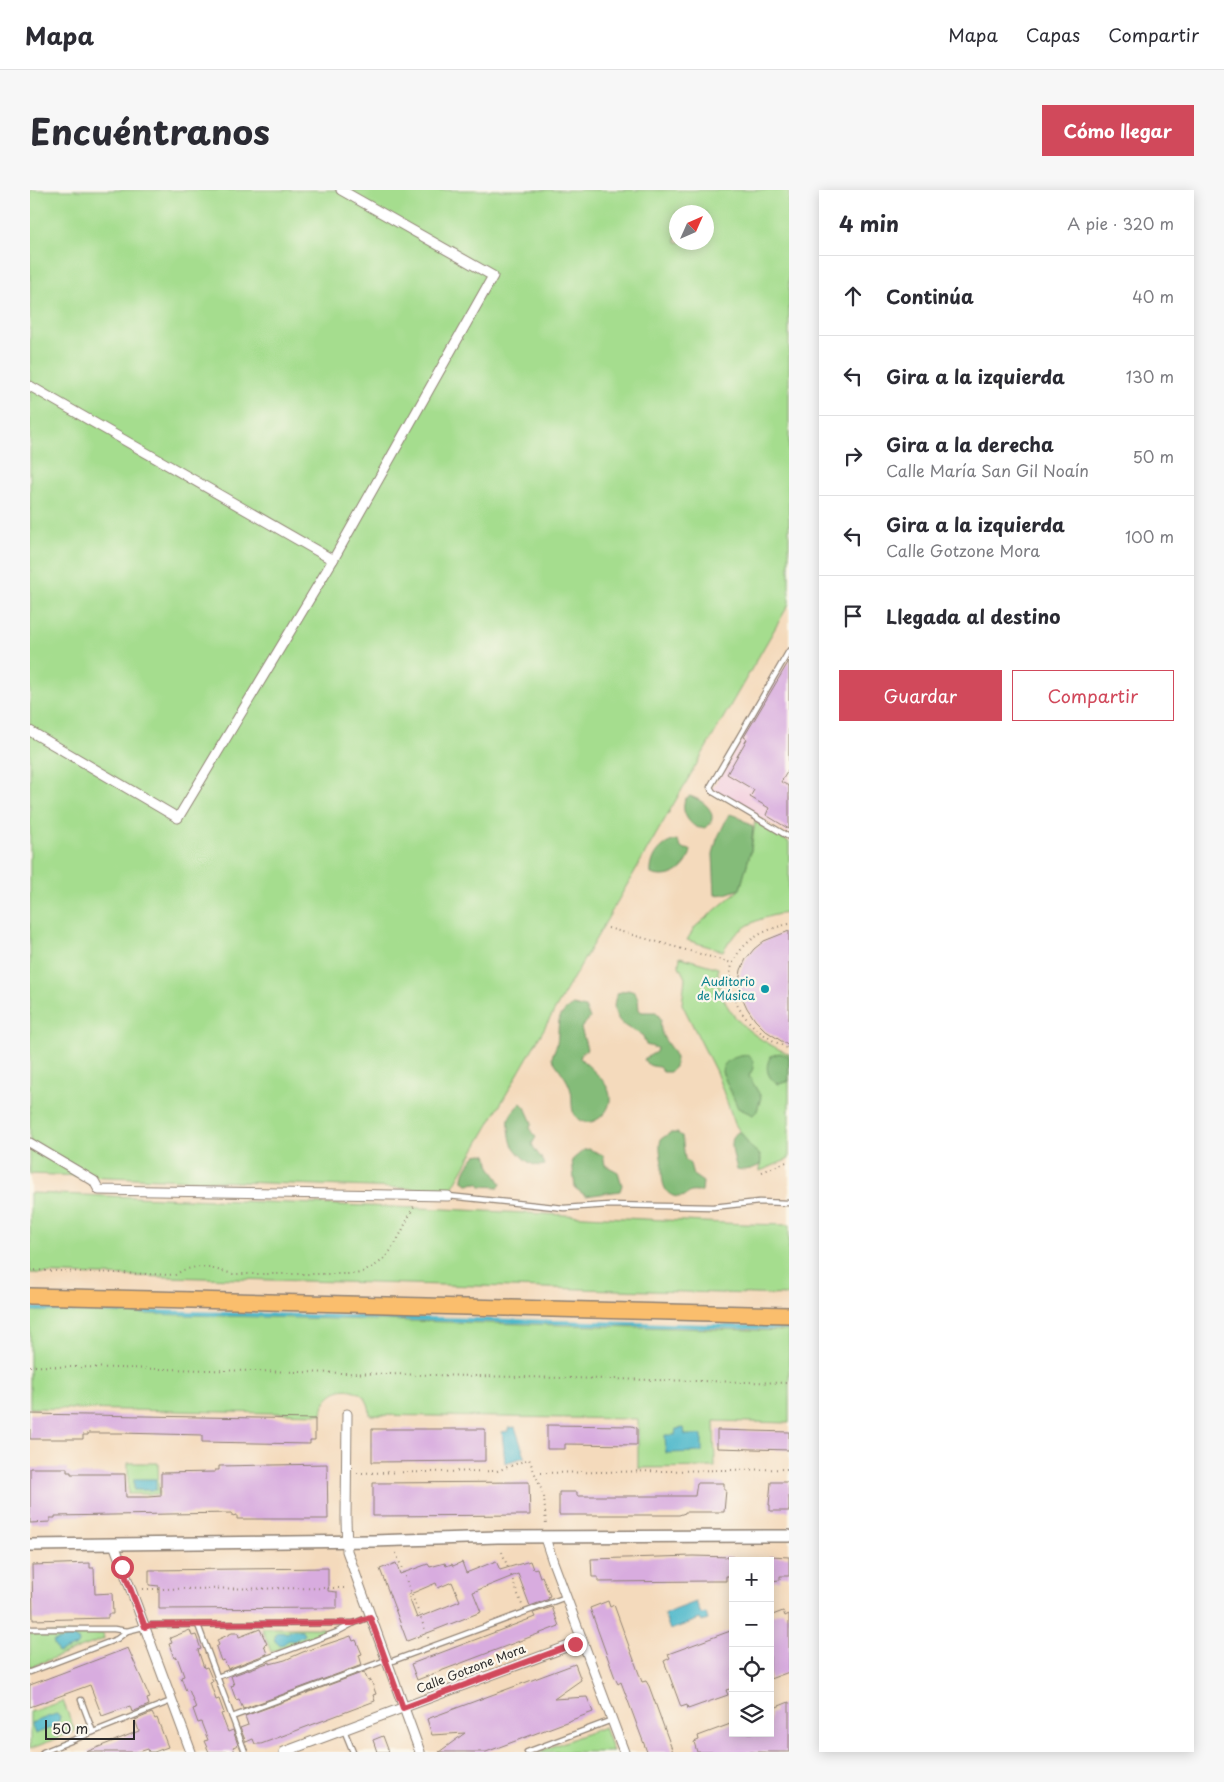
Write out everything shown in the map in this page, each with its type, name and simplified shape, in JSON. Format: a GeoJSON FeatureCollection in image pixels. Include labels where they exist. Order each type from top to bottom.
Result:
{"type":"FeatureCollection","features":[{"type":"Feature","properties":{"kind":"highway"},"geometry":{"type":"LineString","coordinates":[[30,1296],[789,1315]]}},
{"type":"Feature","properties":{"kind":"street"},"geometry":{"type":"LineString","coordinates":[[30,731],[178,818],[333,560],[493,276],[341,190]]}},
{"type":"Feature","properties":{"kind":"street"},"geometry":{"type":"LineString","coordinates":[[30,386],[333,560]]}},
{"type":"Feature","properties":{"kind":"street"},"geometry":{"type":"LineString","coordinates":[[30,1143],[94,1181],[99,1190],[448,1196]]}},
{"type":"Feature","properties":{"kind":"street"},"geometry":{"type":"LineString","coordinates":[[347,1414],[346,1541],[350,1561],[420,1752]]}},
{"type":"Feature","properties":{"kind":"street"},"geometry":{"type":"LineString","coordinates":[[30,1545],[789,1536]]}},
{"type":"Feature","properties":{"kind":"street"},"geometry":{"type":"LineString","coordinates":[[545,1538],[624,1752]]}},
{"type":"Feature","properties":{"kind":"street"},"geometry":{"type":"LineString","coordinates":[[114,1544],[191,1752]]}},
{"type":"Feature","properties":{"kind":"street","name":"Calle Gotzone Mora"},"geometry":{"type":"LineString","coordinates":[[284,1752],[301,1749],[344,1730],[582,1641]]}},
{"type":"Feature","properties":{"kind":"lane"},"geometry":{"type":"LineString","coordinates":[[789,651],[710,787],[713,792],[789,837]]}},
{"type":"Feature","properties":{"kind":"lane"},"geometry":{"type":"LineString","coordinates":[[448,1196],[564,1208],[609,1205],[713,1207],[759,1202],[789,1203]]}},
{"type":"Feature","properties":{"kind":"lane"},"geometry":{"type":"LineString","coordinates":[[232,1717],[386,1661],[432,1647],[566,1597]]}},
{"type":"Feature","properties":{"kind":"lane"},"geometry":{"type":"LineString","coordinates":[[217,1677],[337,1632],[370,1617]]}},
{"type":"Feature","properties":{"kind":"lane"},"geometry":{"type":"LineString","coordinates":[[30,1672],[117,1639],[126,1632],[151,1625],[354,1623]]}},
{"type":"Feature","properties":{"kind":"lane"},"geometry":{"type":"LineString","coordinates":[[198,1625],[245,1752]]}},
{"type":"Feature","properties":{"kind":"lane"},"geometry":{"type":"LineString","coordinates":[[30,1629],[114,1629],[126,1632]]}},
{"type":"Feature","properties":{"kind":"lane"},"geometry":{"type":"LineString","coordinates":[[81,1700],[93,1732]]}},
{"type":"Feature","properties":{"kind":"lane"},"geometry":{"type":"LineString","coordinates":[[43,1752],[172,1701]]}},
{"type":"Feature","properties":{"kind":"lane"},"geometry":{"type":"LineString","coordinates":[[527,1752],[612,1720]]}},
{"type":"Feature","properties":{"kind":"lane"},"geometry":{"type":"LineString","coordinates":[[344,1730],[352,1752]]}},
{"type":"Feature","properties":{"kind":"path"},"geometry":{"type":"LineString","coordinates":[[789,924],[771,928],[745,944],[736,954],[732,963],[730,979],[732,992],[738,1006],[747,1019],[774,1042],[789,1049]]}},
{"type":"Feature","properties":{"kind":"path"},"geometry":{"type":"LineString","coordinates":[[608,928],[732,963]]}},
{"type":"Feature","properties":{"kind":"path"},"geometry":{"type":"LineString","coordinates":[[762,1172],[789,1161]]}},
{"type":"Feature","properties":{"kind":"path"},"geometry":{"type":"LineString","coordinates":[[30,1270],[175,1275],[196,1266],[233,1274],[356,1274],[369,1270],[384,1260],[394,1246],[419,1196]]}},
{"type":"Feature","properties":{"kind":"path"},"geometry":{"type":"LineString","coordinates":[[30,1366],[789,1383]]}},
{"type":"Feature","properties":{"kind":"path"},"geometry":{"type":"LineString","coordinates":[[357,1473],[497,1471],[529,1459],[544,1498],[546,1525]]}},
{"type":"Feature","properties":{"kind":"path"},"geometry":{"type":"LineString","coordinates":[[540,1473],[789,1470]]}},
{"type":"Feature","properties":{"kind":"path"},"geometry":{"type":"LineString","coordinates":[[502,1552],[525,1612]]}},
{"type":"Feature","properties":{"kind":"path"},"geometry":{"type":"LineString","coordinates":[[396,1554],[432,1647]]}},
{"type":"Feature","properties":{"kind":"path"},"geometry":{"type":"LineString","coordinates":[[138,1589],[345,1588]]}},
{"type":"Feature","properties":{"kind":"shaded area"},"geometry":{"type":"Polygon","coordinates":[[[789,659],[789,834],[712,789],[789,659]]]}},
{"type":"Feature","properties":{"kind":"green space"},"geometry":{"type":"Polygon","coordinates":[[[30,190],[789,190],[789,604],[451,1190],[30,1174],[30,190]]]}},
{"type":"Feature","properties":{"kind":"green space"},"geometry":{"type":"Polygon","coordinates":[[[690,796],[703,802],[710,810],[711,823],[706,827],[701,828],[694,825],[687,818],[684,804],[685,799],[690,796]]]}},
{"type":"Feature","properties":{"kind":"green space"},"geometry":{"type":"Polygon","coordinates":[[[729,814],[737,816],[753,827],[751,850],[740,889],[715,895],[713,854],[717,839],[729,814]]]}},
{"type":"Feature","properties":{"kind":"green space"},"geometry":{"type":"Polygon","coordinates":[[[755,822],[789,842],[789,913],[769,916],[742,929],[723,951],[687,940],[695,927],[740,889],[751,850],[755,822]]]}},
{"type":"Feature","properties":{"kind":"green space"},"geometry":{"type":"Polygon","coordinates":[[[677,840],[681,848],[691,850],[686,863],[677,872],[665,876],[651,874],[652,862],[657,852],[666,844],[677,840]]]}},
{"type":"Feature","properties":{"kind":"green space"},"geometry":{"type":"Polygon","coordinates":[[[680,957],[718,968],[719,984],[723,998],[739,1021],[762,1040],[789,1054],[789,1159],[760,1171],[761,1158],[750,1147],[735,1124],[716,1072],[682,1004],[685,978],[679,966],[680,957]]]}},
{"type":"Feature","properties":{"kind":"green space"},"geometry":{"type":"Polygon","coordinates":[[[628,990],[635,992],[639,1010],[642,1012],[656,1012],[661,1019],[661,1031],[676,1058],[675,1067],[670,1072],[663,1072],[659,1067],[647,1063],[644,1059],[656,1052],[657,1048],[646,1045],[643,1036],[629,1029],[618,1019],[614,1006],[616,997],[618,993],[628,990]]]}},
{"type":"Feature","properties":{"kind":"green space"},"geometry":{"type":"Polygon","coordinates":[[[573,1005],[585,1008],[590,1018],[581,1028],[587,1049],[581,1054],[580,1058],[602,1079],[610,1096],[606,1111],[595,1121],[582,1121],[576,1117],[572,1108],[570,1086],[552,1058],[557,1043],[560,1017],[573,1005]]]}},
{"type":"Feature","properties":{"kind":"green space"},"geometry":{"type":"Polygon","coordinates":[[[779,1053],[789,1056],[789,1081],[779,1084],[769,1076],[767,1068],[771,1056],[779,1053]]]}},
{"type":"Feature","properties":{"kind":"green space"},"geometry":{"type":"Polygon","coordinates":[[[749,1055],[754,1066],[749,1076],[761,1097],[757,1111],[753,1115],[738,1108],[722,1072],[728,1061],[735,1057],[749,1055]]]}},
{"type":"Feature","properties":{"kind":"green space"},"geometry":{"type":"Polygon","coordinates":[[[521,1103],[525,1107],[532,1123],[530,1127],[532,1133],[536,1137],[532,1144],[545,1165],[540,1166],[527,1161],[512,1144],[509,1132],[509,1119],[521,1103]]]}},
{"type":"Feature","properties":{"kind":"green space"},"geometry":{"type":"Polygon","coordinates":[[[740,1131],[760,1158],[760,1165],[754,1168],[737,1169],[732,1142],[733,1138],[740,1131]]]}},
{"type":"Feature","properties":{"kind":"green space"},"geometry":{"type":"Polygon","coordinates":[[[670,1133],[677,1133],[682,1136],[685,1159],[690,1164],[693,1175],[703,1182],[702,1191],[691,1192],[680,1197],[666,1191],[663,1182],[660,1146],[661,1139],[670,1133]]]}},
{"type":"Feature","properties":{"kind":"green space"},"geometry":{"type":"Polygon","coordinates":[[[589,1149],[603,1155],[605,1165],[618,1172],[622,1185],[620,1191],[586,1196],[575,1188],[572,1160],[584,1150],[589,1149]]]}},
{"type":"Feature","properties":{"kind":"green space"},"geometry":{"type":"Polygon","coordinates":[[[476,1155],[487,1155],[490,1167],[501,1184],[499,1187],[481,1186],[478,1183],[467,1184],[463,1181],[469,1164],[476,1155]]]}},
{"type":"Feature","properties":{"kind":"green space"},"geometry":{"type":"Polygon","coordinates":[[[30,1193],[789,1225],[789,1295],[30,1273],[30,1193]]]}},
{"type":"Feature","properties":{"kind":"green space"},"geometry":{"type":"Polygon","coordinates":[[[30,1311],[789,1331],[789,1423],[714,1421],[715,1467],[638,1468],[638,1419],[370,1415],[368,1404],[363,1396],[356,1391],[347,1389],[331,1395],[325,1403],[322,1414],[30,1408],[30,1311]]]}},
{"type":"Feature","properties":{"kind":"green space"},"geometry":{"type":"Polygon","coordinates":[[[128,1463],[158,1463],[159,1494],[128,1494],[128,1463]]]}},
{"type":"Feature","properties":{"kind":"green space"},"geometry":{"type":"Polygon","coordinates":[[[262,1628],[323,1628],[324,1632],[271,1652],[262,1628]]]}},
{"type":"Feature","properties":{"kind":"green space"},"geometry":{"type":"Polygon","coordinates":[[[103,1633],[104,1639],[30,1667],[30,1634],[103,1633]]]}},
{"type":"Feature","properties":{"kind":"green space"},"geometry":{"type":"Polygon","coordinates":[[[63,1701],[75,1731],[30,1749],[30,1712],[63,1701]]]}},
{"type":"Feature","properties":{"kind":"green space"},"geometry":{"type":"Polygon","coordinates":[[[604,1727],[613,1752],[538,1752],[604,1727]]]}},
{"type":"Feature","properties":{"kind":"water"},"geometry":{"type":"Polygon","coordinates":[[[515,1427],[525,1457],[505,1463],[502,1432],[508,1431],[508,1428],[515,1427]]]}},
{"type":"Feature","properties":{"kind":"water"},"geometry":{"type":"Polygon","coordinates":[[[684,1428],[685,1435],[702,1435],[702,1452],[666,1453],[665,1435],[675,1435],[676,1429],[684,1428]]]}},
{"type":"Feature","properties":{"kind":"water"},"geometry":{"type":"Polygon","coordinates":[[[134,1479],[156,1479],[156,1490],[134,1490],[134,1479]]]}},
{"type":"Feature","properties":{"kind":"water"},"geometry":{"type":"Polygon","coordinates":[[[696,1602],[701,1614],[706,1613],[708,1620],[702,1622],[700,1619],[670,1630],[664,1614],[696,1602]]]}},
{"type":"Feature","properties":{"kind":"water"},"geometry":{"type":"Polygon","coordinates":[[[292,1630],[302,1630],[304,1635],[294,1641],[288,1640],[282,1645],[275,1641],[274,1636],[276,1633],[281,1631],[287,1633],[292,1630]]]}},
{"type":"Feature","properties":{"kind":"water"},"geometry":{"type":"Polygon","coordinates":[[[73,1636],[78,1639],[79,1643],[77,1646],[58,1653],[53,1642],[73,1636]]]}},
{"type":"Feature","properties":{"kind":"water"},"geometry":{"type":"Polygon","coordinates":[[[56,1714],[60,1716],[57,1722],[58,1725],[35,1734],[31,1723],[56,1714]]]}},
{"type":"Feature","properties":{"kind":"building"},"geometry":{"type":"Polygon","coordinates":[[[789,661],[789,769],[781,782],[789,786],[789,829],[766,815],[769,808],[750,797],[754,790],[727,774],[747,739],[744,737],[789,661]]]}},
{"type":"Feature","properties":{"kind":"building","name":"Auditorio de Música"},"geometry":{"type":"Polygon","coordinates":[[[789,931],[789,1046],[766,1031],[755,1020],[741,995],[739,982],[741,970],[746,959],[754,949],[764,941],[789,931]]]}},
{"type":"Feature","properties":{"kind":"building"},"geometry":{"type":"Polygon","coordinates":[[[30,1414],[315,1419],[315,1440],[310,1440],[310,1444],[202,1442],[202,1435],[120,1433],[88,1433],[88,1435],[83,1435],[83,1439],[30,1439],[30,1414]]]}},
{"type":"Feature","properties":{"kind":"building"},"geometry":{"type":"Polygon","coordinates":[[[547,1425],[632,1426],[637,1428],[637,1445],[565,1444],[565,1449],[547,1449],[547,1425]]]}},
{"type":"Feature","properties":{"kind":"building"},"geometry":{"type":"Polygon","coordinates":[[[372,1429],[485,1429],[485,1461],[372,1462],[372,1429]]]}},
{"type":"Feature","properties":{"kind":"building"},"geometry":{"type":"Polygon","coordinates":[[[717,1430],[789,1432],[789,1450],[717,1448],[717,1430]]]}},
{"type":"Feature","properties":{"kind":"building"},"geometry":{"type":"Polygon","coordinates":[[[327,1464],[328,1519],[237,1519],[237,1515],[232,1516],[232,1513],[55,1516],[55,1518],[50,1518],[50,1522],[30,1523],[30,1468],[67,1468],[67,1472],[71,1472],[71,1474],[125,1474],[126,1497],[148,1497],[161,1496],[161,1473],[215,1472],[215,1470],[219,1470],[219,1466],[327,1464]]]}},
{"type":"Feature","properties":{"kind":"building"},"geometry":{"type":"Polygon","coordinates":[[[529,1482],[530,1515],[373,1516],[373,1483],[529,1482]]]}},
{"type":"Feature","properties":{"kind":"building"},"geometry":{"type":"Polygon","coordinates":[[[771,1482],[789,1482],[789,1511],[770,1511],[771,1482]]]}},
{"type":"Feature","properties":{"kind":"building"},"geometry":{"type":"Polygon","coordinates":[[[697,1483],[724,1483],[724,1490],[726,1490],[724,1512],[685,1512],[679,1515],[559,1515],[559,1492],[577,1492],[577,1496],[695,1496],[697,1483]]]}},
{"type":"Feature","properties":{"kind":"building"},"geometry":{"type":"Polygon","coordinates":[[[693,1556],[733,1557],[729,1557],[729,1576],[726,1576],[726,1581],[598,1582],[598,1577],[592,1577],[591,1559],[693,1556]]]}},
{"type":"Feature","properties":{"kind":"building"},"geometry":{"type":"Polygon","coordinates":[[[770,1556],[789,1557],[789,1576],[780,1576],[780,1580],[774,1581],[774,1557],[770,1556]]]}},
{"type":"Feature","properties":{"kind":"building"},"geometry":{"type":"Polygon","coordinates":[[[496,1561],[500,1570],[530,1561],[533,1569],[537,1568],[540,1577],[542,1576],[550,1596],[548,1597],[549,1599],[530,1606],[518,1574],[473,1592],[481,1612],[407,1641],[380,1569],[396,1563],[400,1574],[428,1564],[430,1567],[445,1563],[446,1566],[452,1564],[453,1566],[462,1562],[466,1573],[496,1561]],[[452,1582],[438,1588],[436,1583],[408,1595],[417,1618],[460,1601],[452,1582]]]}},
{"type":"Feature","properties":{"kind":"building"},"geometry":{"type":"Polygon","coordinates":[[[90,1563],[90,1568],[94,1568],[95,1594],[112,1593],[113,1614],[108,1614],[108,1618],[33,1620],[32,1565],[90,1563]]]}},
{"type":"Feature","properties":{"kind":"building"},"geometry":{"type":"Polygon","coordinates":[[[328,1568],[328,1591],[337,1592],[337,1608],[159,1609],[159,1586],[149,1585],[149,1570],[328,1568]]]}},
{"type":"Feature","properties":{"kind":"building"},"geometry":{"type":"Polygon","coordinates":[[[608,1601],[610,1607],[614,1605],[642,1682],[646,1681],[649,1686],[673,1752],[647,1752],[621,1682],[618,1684],[615,1678],[590,1608],[608,1601]]]}},
{"type":"Feature","properties":{"kind":"building"},"geometry":{"type":"Polygon","coordinates":[[[552,1607],[559,1626],[417,1680],[411,1664],[535,1617],[533,1613],[552,1607]]]}},
{"type":"Feature","properties":{"kind":"building"},"geometry":{"type":"Polygon","coordinates":[[[783,1611],[785,1616],[789,1614],[789,1672],[774,1678],[774,1647],[774,1614],[783,1611]]]}},
{"type":"Feature","properties":{"kind":"building"},"geometry":{"type":"Polygon","coordinates":[[[260,1629],[267,1644],[264,1645],[267,1654],[228,1669],[224,1660],[221,1661],[216,1647],[219,1645],[217,1640],[232,1633],[238,1633],[239,1637],[260,1629]]]}},
{"type":"Feature","properties":{"kind":"building"},"geometry":{"type":"Polygon","coordinates":[[[190,1630],[192,1636],[196,1635],[201,1649],[198,1650],[204,1668],[207,1667],[213,1681],[210,1682],[216,1700],[219,1699],[224,1713],[221,1714],[228,1732],[233,1730],[238,1745],[233,1747],[235,1752],[209,1752],[204,1741],[208,1740],[201,1722],[198,1723],[193,1709],[196,1708],[189,1690],[186,1691],[181,1677],[184,1676],[177,1657],[174,1658],[169,1644],[172,1643],[170,1638],[190,1630]]]}},
{"type":"Feature","properties":{"kind":"building"},"geometry":{"type":"Polygon","coordinates":[[[729,1631],[729,1689],[726,1690],[728,1695],[688,1709],[687,1705],[681,1707],[664,1661],[670,1658],[668,1654],[729,1631]]]}},
{"type":"Feature","properties":{"kind":"building"},"geometry":{"type":"Polygon","coordinates":[[[351,1636],[353,1641],[356,1640],[362,1654],[359,1655],[362,1665],[243,1709],[239,1699],[236,1700],[231,1686],[234,1685],[231,1676],[270,1662],[270,1664],[285,1660],[351,1636]]]}},
{"type":"Feature","properties":{"kind":"building"},"geometry":{"type":"Polygon","coordinates":[[[128,1648],[150,1698],[147,1699],[149,1705],[132,1712],[130,1706],[102,1716],[90,1685],[30,1707],[30,1685],[128,1648]]]}},
{"type":"Feature","properties":{"kind":"building"},"geometry":{"type":"Polygon","coordinates":[[[575,1664],[581,1680],[554,1699],[587,1697],[593,1712],[486,1752],[439,1752],[465,1733],[432,1735],[427,1719],[575,1664]]]}},
{"type":"Feature","properties":{"kind":"building"},"geometry":{"type":"Polygon","coordinates":[[[364,1672],[368,1681],[371,1680],[376,1694],[373,1695],[375,1701],[261,1744],[255,1744],[253,1739],[246,1742],[240,1728],[248,1725],[245,1716],[364,1672]]]}},
{"type":"Feature","properties":{"kind":"building"},"geometry":{"type":"Polygon","coordinates":[[[789,1702],[789,1752],[697,1752],[694,1742],[699,1740],[698,1736],[729,1724],[729,1737],[774,1737],[774,1708],[789,1702]]]}},
{"type":"Feature","properties":{"kind":"building"},"geometry":{"type":"Polygon","coordinates":[[[152,1713],[155,1719],[157,1718],[168,1747],[154,1752],[149,1752],[148,1749],[139,1752],[86,1752],[139,1731],[135,1720],[152,1713]]]}},
{"type":"Feature","properties":{"kind":"building"},"geometry":{"type":"Polygon","coordinates":[[[383,1736],[389,1752],[377,1752],[373,1740],[383,1736]]]}},
{"type":"Feature","properties":{"kind":"waterway"},"geometry":{"type":"LineString","coordinates":[[30,1309],[789,1328]]}},
{"type":"Feature","properties":{"kind":"place","name":"Auditorio de Música"},"geometry":{"type":"Point","coordinates":[765,989]}},
{"type":"Feature","properties":{"kind":"route"},"geometry":{"type":"LineString","coordinates":[[122,1567],[145,1627],[151,1625],[354,1623],[370,1617],[403,1708],[575,1644]]}}]}
